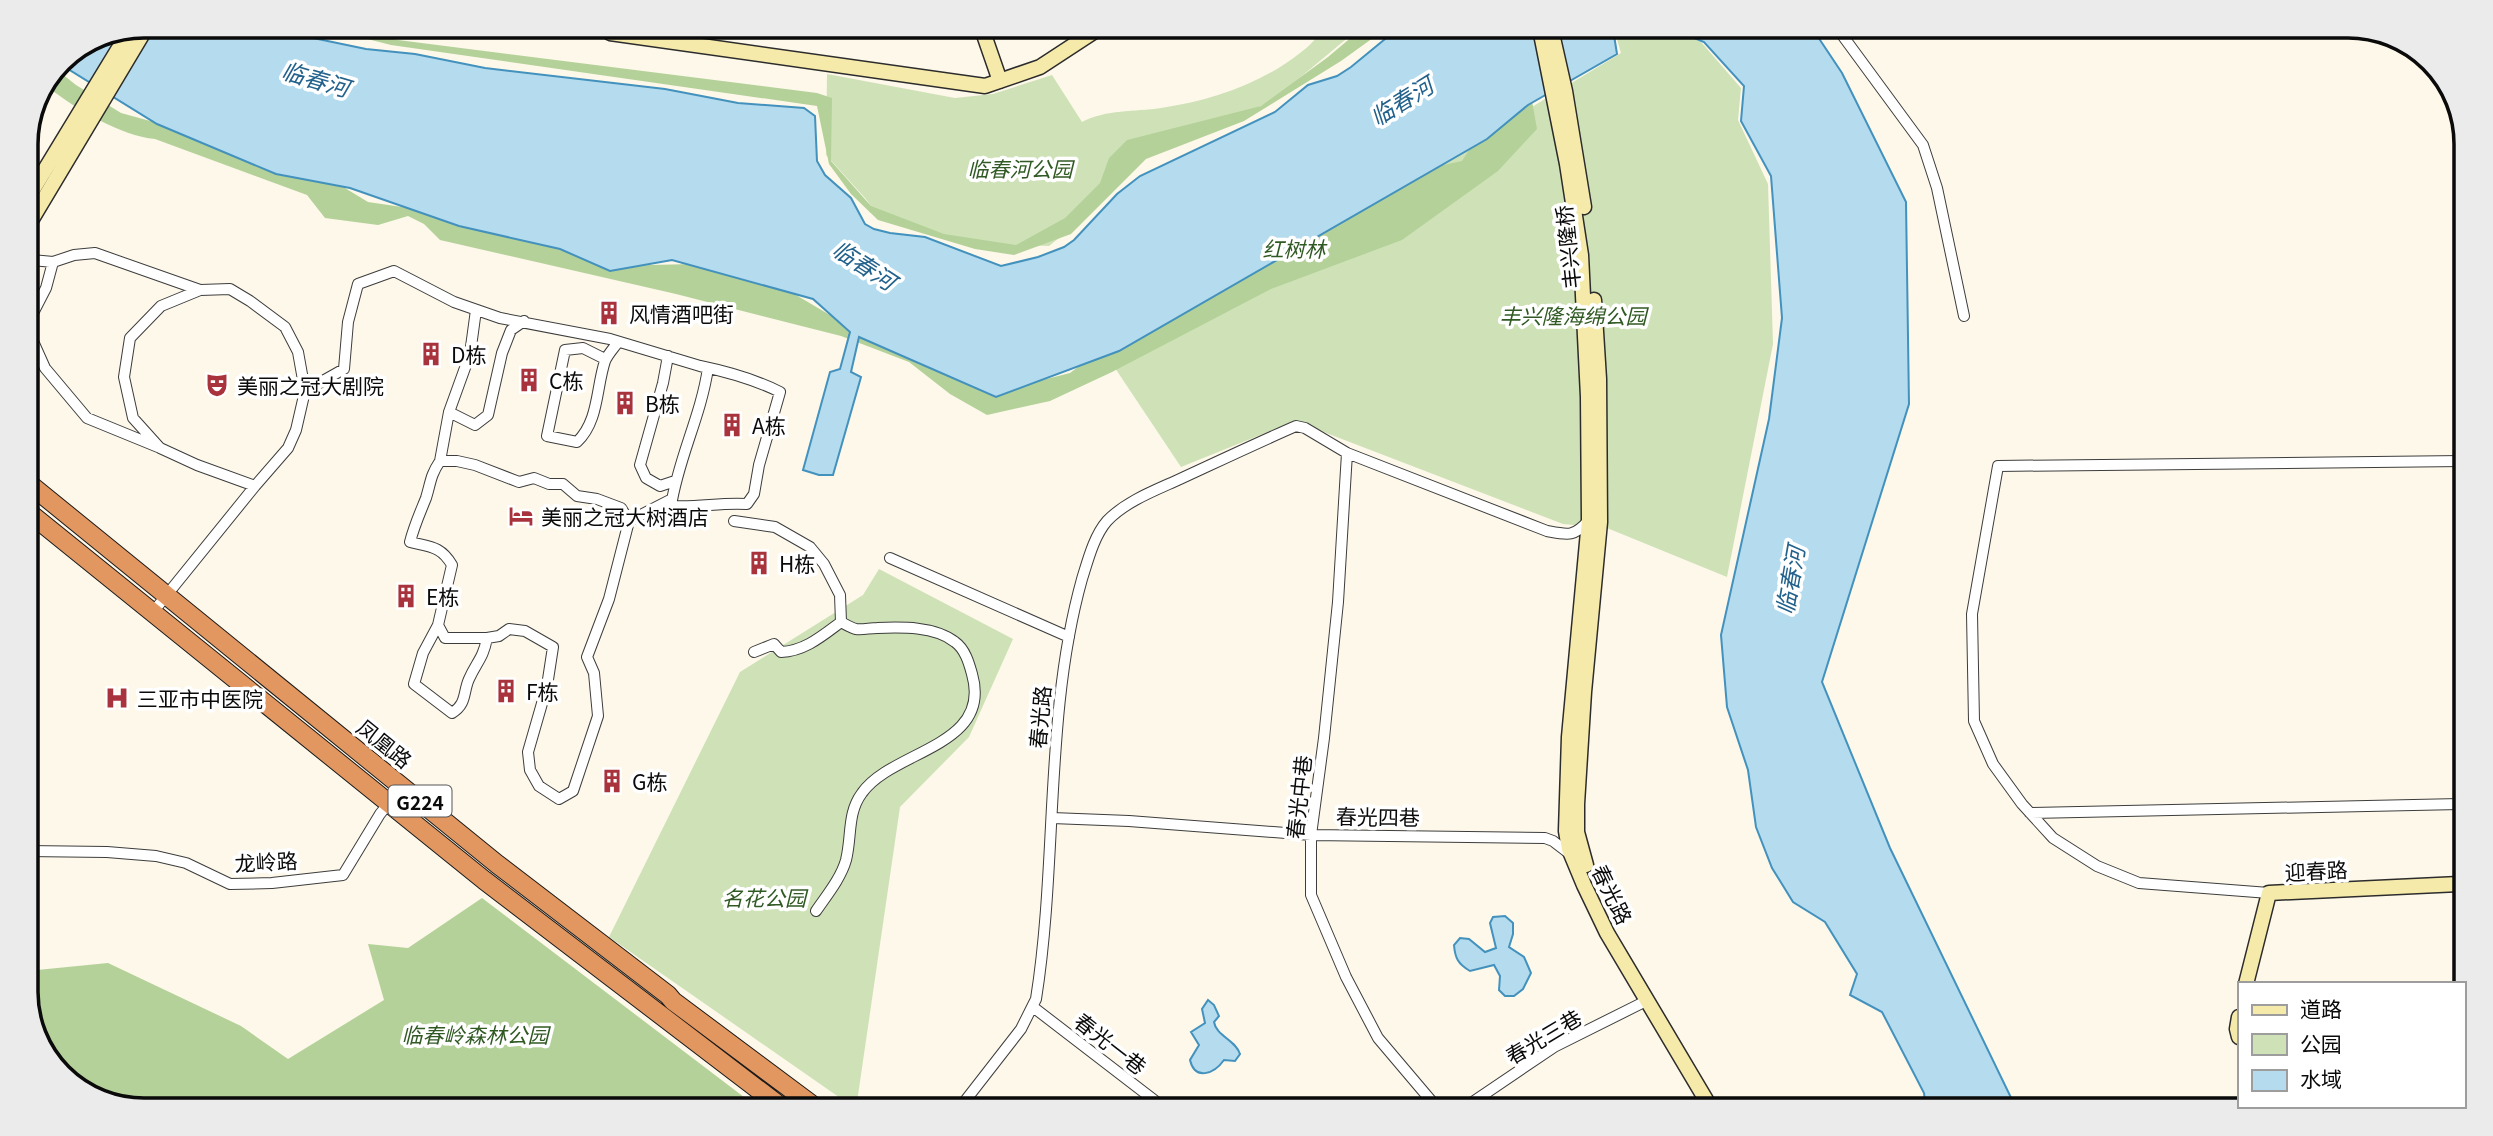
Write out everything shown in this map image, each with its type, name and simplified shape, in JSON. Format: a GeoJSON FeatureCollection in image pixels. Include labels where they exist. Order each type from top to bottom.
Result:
{"type":"FeatureCollection","features":[{"type":"Feature","properties":{"kind":"highway","name":"凤凰路"},"geometry":{"type":"LineString","coordinates":[[39,492],[497,864],[673,1001],[804,1098]]}},
{"type":"Feature","properties":{"kind":"highway","name":"G224"},"geometry":{"type":"LineString","coordinates":[[39,521],[484,880],[769,1098]]}},
{"type":"Feature","properties":{"kind":"highway"},"geometry":{"type":"LineString","coordinates":[[484,880],[497,864]]}},
{"type":"Feature","properties":{"kind":"main road"},"geometry":{"type":"LineString","coordinates":[[645,38],[985,86],[1040,67],[1084,38]]}},
{"type":"Feature","properties":{"kind":"main road"},"geometry":{"type":"LineString","coordinates":[[986,38],[1000,81]]}},
{"type":"Feature","properties":{"kind":"main road"},"geometry":{"type":"LineString","coordinates":[[1542,38],[1563,112]]}},
{"type":"Feature","properties":{"kind":"main road"},"geometry":{"type":"LineString","coordinates":[[1551,38],[1563,112]]}},
{"type":"Feature","properties":{"kind":"main road"},"geometry":{"type":"LineString","coordinates":[[39,184],[72,140],[140,39]]}},
{"type":"Feature","properties":{"kind":"main road"},"geometry":{"type":"LineString","coordinates":[[39,204],[124,41]]}},
{"type":"Feature","properties":{"kind":"main road","name":"丰兴隆桥"},"geometry":{"type":"LineString","coordinates":[[1563,112],[1590,319],[1595,505]]}},
{"type":"Feature","properties":{"kind":"main road","name":"春光路"},"geometry":{"type":"LineString","coordinates":[[1595,505],[1589,521],[1573,691],[1566,831],[1572,856],[1607,933],[1705,1098]]}},
{"type":"Feature","properties":{"kind":"main road","name":"春光路"},"geometry":{"type":"LineString","coordinates":[[1595,505],[1580,738],[1578,841],[1595,887],[1618,934],[1715,1098]]}},
{"type":"Feature","properties":{"kind":"main road","name":"迎春路"},"geometry":{"type":"LineString","coordinates":[[2247,982],[2269,893],[2454,884]]}},
{"type":"Feature","properties":{"kind":"street"},"geometry":{"type":"LineString","coordinates":[[1844,38],[1923,145],[1937,188],[1964,316]]}},
{"type":"Feature","properties":{"kind":"street"},"geometry":{"type":"LineString","coordinates":[[39,261],[53,262],[95,253],[200,290]]}},
{"type":"Feature","properties":{"kind":"street"},"geometry":{"type":"LineString","coordinates":[[39,302],[53,262]]}},
{"type":"Feature","properties":{"kind":"street"},"geometry":{"type":"LineString","coordinates":[[305,391],[344,369],[348,322],[358,284],[394,271],[431,291],[500,318],[618,342],[741,375],[780,392],[759,465],[754,494],[747,504],[728,502],[687,507],[671,506],[675,481],[694,425],[708,368]]}},
{"type":"Feature","properties":{"kind":"street"},"geometry":{"type":"LineString","coordinates":[[153,612],[288,448],[296,430],[305,391],[298,352],[285,327],[230,289],[200,290],[161,306],[130,338],[124,377],[133,418],[160,448]]}},
{"type":"Feature","properties":{"kind":"street"},"geometry":{"type":"LineString","coordinates":[[476,310],[470,354],[449,412],[440,461],[431,475],[410,542],[436,548],[445,553],[452,565],[438,625],[423,653],[414,684],[452,713],[460,708],[467,682],[484,655],[486,638]]}},
{"type":"Feature","properties":{"kind":"street"},"geometry":{"type":"LineString","coordinates":[[449,412],[475,425],[488,415],[502,352],[511,330],[524,321]]}},
{"type":"Feature","properties":{"kind":"street"},"geometry":{"type":"LineString","coordinates":[[606,359],[592,355],[583,348],[565,350],[547,436],[577,442],[582,437],[593,411],[606,359],[618,342]]}},
{"type":"Feature","properties":{"kind":"street"},"geometry":{"type":"LineString","coordinates":[[39,355],[45,368],[86,418],[255,486]]}},
{"type":"Feature","properties":{"kind":"street"},"geometry":{"type":"LineString","coordinates":[[668,356],[640,466],[646,478],[660,486],[675,481]]}},
{"type":"Feature","properties":{"kind":"street","name":"春光路"},"geometry":{"type":"LineString","coordinates":[[967,1098],[1021,1029],[1036,999],[1040,976],[1060,700],[1072,615],[1097,537],[1107,522],[1122,508],[1296,426],[1305,428],[1347,453]]}},
{"type":"Feature","properties":{"kind":"street"},"geometry":{"type":"LineString","coordinates":[[1347,453],[1547,531],[1569,535],[1580,531],[1589,521]]}},
{"type":"Feature","properties":{"kind":"street","name":"春光中巷"},"geometry":{"type":"LineString","coordinates":[[1347,453],[1338,602],[1311,835],[1311,895],[1346,977],[1378,1038],[1428,1098]]}},
{"type":"Feature","properties":{"kind":"street"},"geometry":{"type":"LineString","coordinates":[[438,625],[444,638],[486,638],[499,636],[509,629],[524,631],[553,647],[547,685],[528,752],[530,770],[539,786],[559,799],[573,791],[598,716],[594,673],[587,657],[609,599],[629,521],[621,508],[597,499],[577,496],[563,484],[549,484],[534,478],[519,482],[475,465],[440,461]]}},
{"type":"Feature","properties":{"kind":"street"},"geometry":{"type":"LineString","coordinates":[[2269,893],[2139,883],[2097,866],[2053,838],[2030,813],[1993,764],[1974,720],[1972,614],[1998,466],[2454,461]]}},
{"type":"Feature","properties":{"kind":"street"},"geometry":{"type":"LineString","coordinates":[[629,521],[672,499]]}},
{"type":"Feature","properties":{"kind":"street"},"geometry":{"type":"LineString","coordinates":[[734,521],[775,527],[810,547],[824,564],[840,595],[841,622]]}},
{"type":"Feature","properties":{"kind":"street"},"geometry":{"type":"LineString","coordinates":[[890,558],[1069,637]]}},
{"type":"Feature","properties":{"kind":"street"},"geometry":{"type":"LineString","coordinates":[[754,652],[774,644],[782,652],[795,652],[841,622]]}},
{"type":"Feature","properties":{"kind":"street"},"geometry":{"type":"LineString","coordinates":[[817,911],[846,860],[852,810],[862,792],[878,775],[954,734],[966,719],[974,702],[976,688],[967,657],[955,642],[917,629],[857,629],[841,622]]}},
{"type":"Feature","properties":{"kind":"street","name":"龙岭路"},"geometry":{"type":"LineString","coordinates":[[39,851],[156,856],[186,863],[230,884],[272,883],[343,875],[389,803]]}},
{"type":"Feature","properties":{"kind":"street"},"geometry":{"type":"LineString","coordinates":[[2030,813],[2454,804]]}},
{"type":"Feature","properties":{"kind":"street","name":"春光四巷"},"geometry":{"type":"LineString","coordinates":[[1052,818],[1311,835],[1545,838],[1572,856]]}},
{"type":"Feature","properties":{"kind":"street","name":"春光三巷"},"geometry":{"type":"LineString","coordinates":[[1479,1098],[1554,1047],[1648,1000]]}},
{"type":"Feature","properties":{"kind":"street","name":"春光一巷"},"geometry":{"type":"LineString","coordinates":[[1033,1007],[1151,1098]]}},
{"type":"Feature","properties":{"kind":"green space"},"geometry":{"type":"Polygon","coordinates":[[[364,38],[390,38],[817,93],[832,98],[831,161],[871,206],[944,234],[1016,245],[1065,218],[1100,183],[1109,158],[1127,140],[1261,106],[1351,38],[1373,38],[1244,121],[1146,159],[1071,234],[1014,255],[975,249],[878,220],[851,194],[829,164],[817,106],[391,45],[364,38]]]}},
{"type":"Feature","properties":{"kind":"green space","name":"临春河公园"},"geometry":{"type":"Polygon","coordinates":[[[1315,38],[1347,38],[1272,101],[1115,171],[1085,217],[1049,246],[974,244],[869,212],[871,206],[865,198],[826,155],[827,74],[955,98],[993,94],[1052,75],[1082,122],[1111,113],[1179,105],[1216,96],[1269,74],[1306,48],[1315,38]]]}},
{"type":"Feature","properties":{"kind":"green space","name":"丰兴隆海绵公园"},"geometry":{"type":"Polygon","coordinates":[[[1617,38],[1692,38],[1701,42],[1741,88],[1738,120],[1768,184],[1773,344],[1727,577],[1607,528],[1563,524],[1295,421],[1181,467],[1111,362],[1621,53],[1617,38]]]}},
{"type":"Feature","properties":{"kind":"green space","name":"红树林"},"geometry":{"type":"Polygon","coordinates":[[[1521,39],[1537,129],[1498,171],[1402,240],[1271,289],[1112,372],[1050,401],[987,415],[950,394],[909,362],[841,336],[676,294],[440,240],[424,224],[408,216],[378,225],[325,218],[307,195],[155,139],[128,133],[85,113],[53,91],[64,76],[121,113],[183,130],[330,179],[368,202],[436,212],[516,235],[607,266],[694,264],[779,285],[835,318],[995,392],[1070,373],[1169,299],[1425,169],[1462,161],[1487,122],[1521,39]]]}},
{"type":"Feature","properties":{"kind":"green space","name":"名花公园"},"geometry":{"type":"Polygon","coordinates":[[[879,569],[1013,639],[969,737],[900,807],[858,1098],[840,1098],[609,937],[740,672],[863,595],[879,569]]]}},
{"type":"Feature","properties":{"kind":"green space","name":"临春岭森林公园"},"geometry":{"type":"Polygon","coordinates":[[[482,898],[745,1098],[144,1098],[104,1089],[80,1076],[56,1050],[44,1026],[41,1012],[39,970],[108,963],[241,1026],[288,1059],[384,1000],[368,944],[408,948],[482,898]]]}},
{"type":"Feature","properties":{"kind":"water","name":"临春河"},"geometry":{"type":"Polygon","coordinates":[[[144,38],[313,38],[485,68],[665,89],[738,103],[804,108],[815,116],[817,161],[825,175],[851,198],[865,224],[890,233],[925,237],[1001,266],[1064,247],[1074,240],[1117,194],[1140,176],[1275,112],[1308,85],[1337,76],[1386,38],[1614,38],[1617,54],[1528,105],[1487,139],[1119,351],[996,397],[859,337],[851,372],[861,377],[833,475],[819,475],[803,470],[830,372],[840,369],[850,332],[813,299],[672,260],[610,271],[560,249],[459,226],[350,188],[276,174],[157,124],[70,70],[91,53],[104,47],[144,38]]]}},
{"type":"Feature","properties":{"kind":"water","name":"临春河"},"geometry":{"type":"Polygon","coordinates":[[[1694,38],[1819,38],[1842,73],[1906,202],[1909,404],[1822,682],[1890,848],[2011,1098],[1925,1098],[1882,1012],[1850,995],[1857,974],[1825,922],[1793,902],[1772,868],[1756,827],[1748,770],[1727,707],[1721,635],[1769,419],[1782,318],[1771,176],[1741,121],[1744,86],[1704,42],[1694,38]]]}},
{"type":"Feature","properties":{"kind":"water"},"geometry":{"type":"Polygon","coordinates":[[[1505,916],[1513,923],[1509,947],[1524,957],[1531,973],[1523,989],[1514,996],[1505,996],[1499,990],[1500,976],[1494,965],[1470,971],[1460,963],[1454,950],[1454,945],[1460,938],[1469,939],[1485,952],[1496,948],[1490,923],[1493,917],[1505,916]]]}},
{"type":"Feature","properties":{"kind":"water"},"geometry":{"type":"Polygon","coordinates":[[[1208,1000],[1214,1005],[1219,1016],[1214,1022],[1216,1027],[1235,1045],[1240,1054],[1235,1061],[1224,1060],[1210,1072],[1200,1073],[1192,1067],[1190,1060],[1199,1045],[1191,1032],[1205,1023],[1202,1009],[1208,1000]]]}},
{"type":"Feature","properties":{"kind":"place","name":"风情酒吧街"},"geometry":{"type":"Point","coordinates":[609,313]}},
{"type":"Feature","properties":{"kind":"place","name":"D栋"},"geometry":{"type":"Point","coordinates":[431,354]}},
{"type":"Feature","properties":{"kind":"place","name":"C栋"},"geometry":{"type":"Point","coordinates":[529,380]}},
{"type":"Feature","properties":{"kind":"place","name":"美丽之冠大剧院"},"geometry":{"type":"Point","coordinates":[217,385]}},
{"type":"Feature","properties":{"kind":"place","name":"B栋"},"geometry":{"type":"Point","coordinates":[625,403]}},
{"type":"Feature","properties":{"kind":"place","name":"A栋"},"geometry":{"type":"Point","coordinates":[732,425]}},
{"type":"Feature","properties":{"kind":"place","name":"美丽之冠大树酒店"},"geometry":{"type":"Point","coordinates":[521,516]}},
{"type":"Feature","properties":{"kind":"place","name":"H栋"},"geometry":{"type":"Point","coordinates":[759,563]}},
{"type":"Feature","properties":{"kind":"place","name":"E栋"},"geometry":{"type":"Point","coordinates":[406,596]}},
{"type":"Feature","properties":{"kind":"place","name":"F栋"},"geometry":{"type":"Point","coordinates":[506,691]}},
{"type":"Feature","properties":{"kind":"place","name":"三亚市中医院"},"geometry":{"type":"Point","coordinates":[117,698]}},
{"type":"Feature","properties":{"kind":"place","name":"G栋"},"geometry":{"type":"Point","coordinates":[612,781]}}]}
